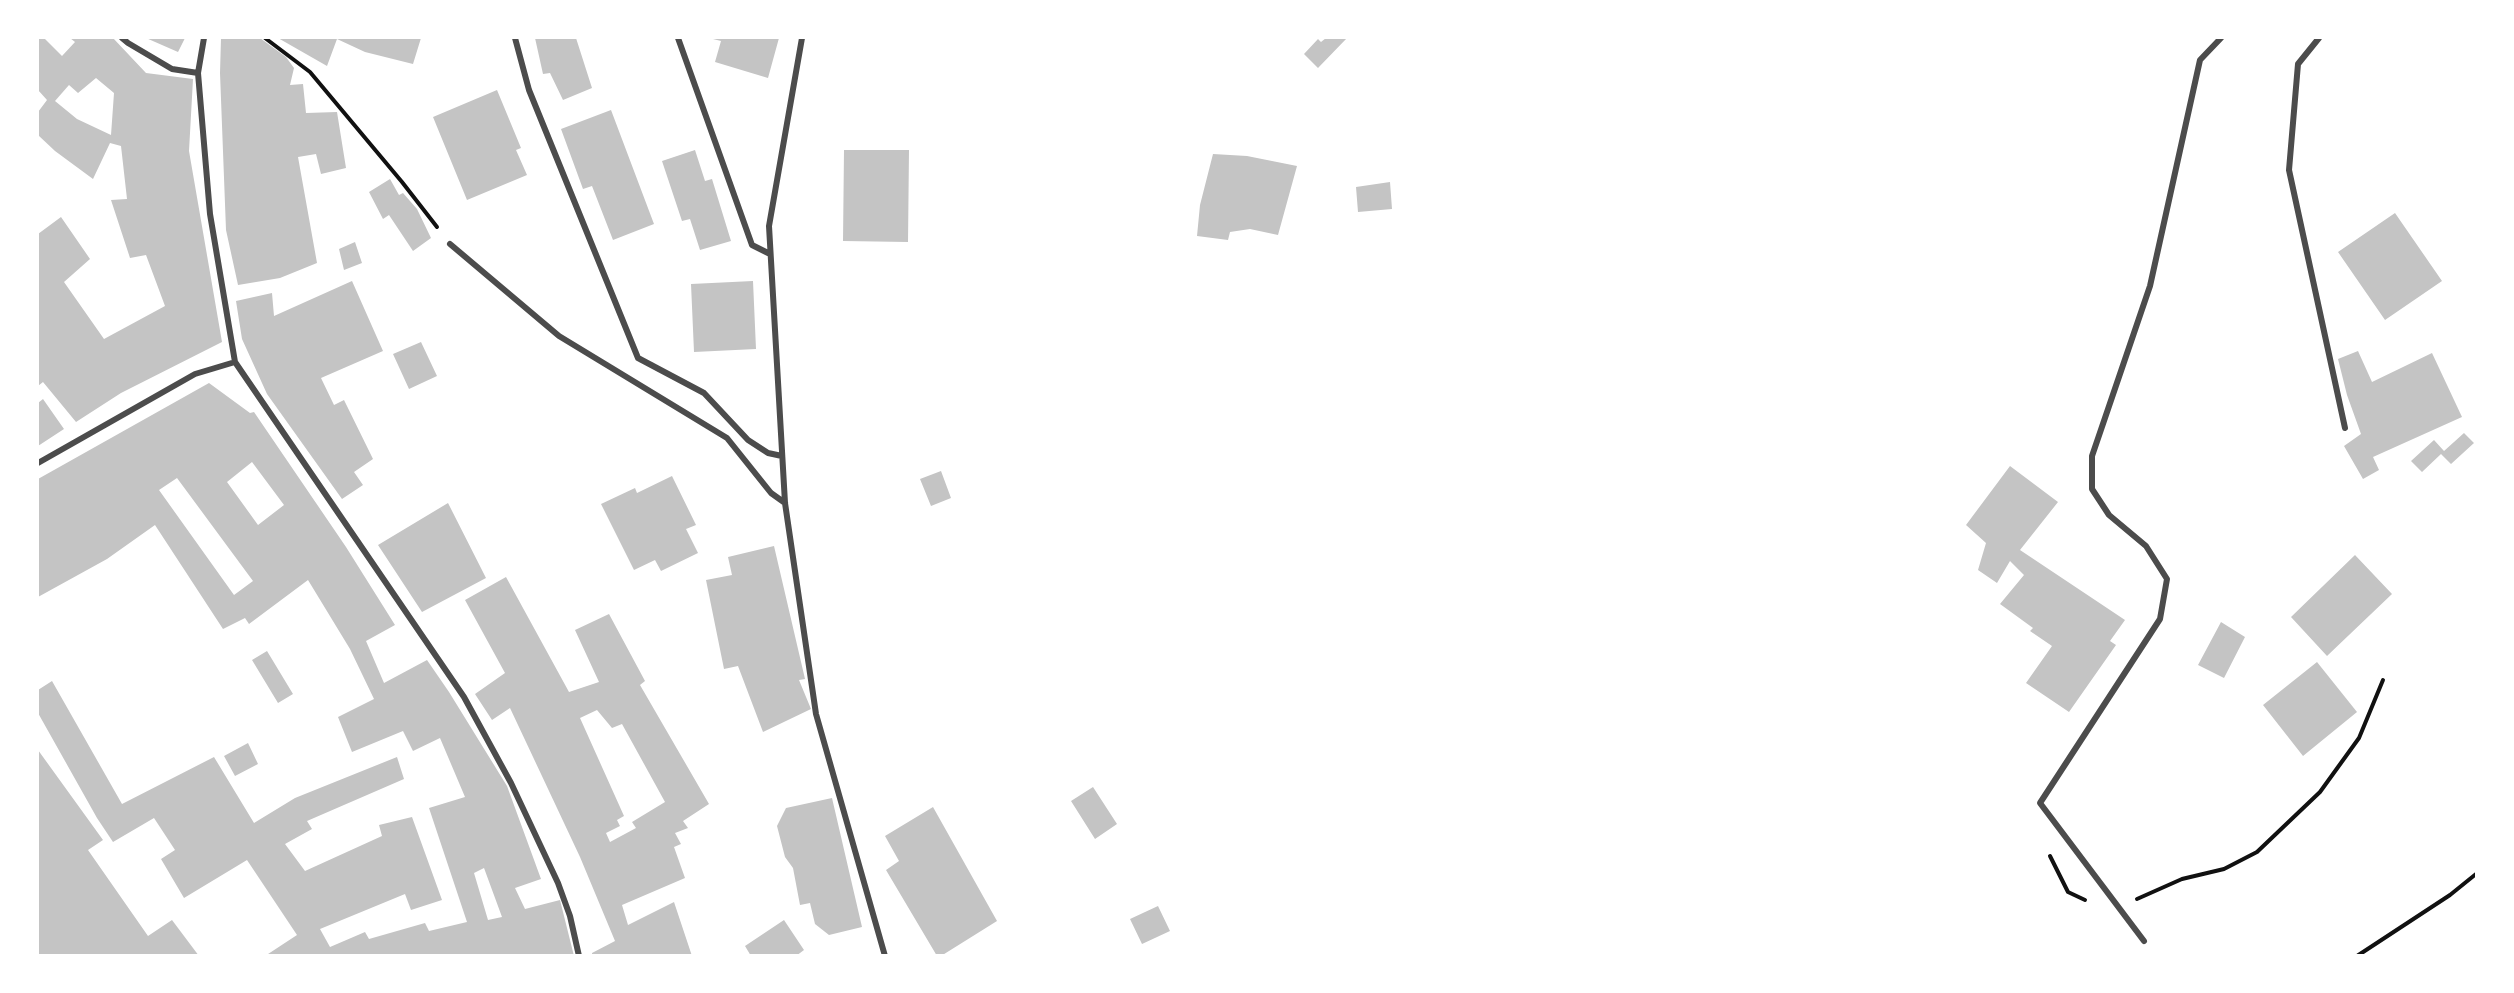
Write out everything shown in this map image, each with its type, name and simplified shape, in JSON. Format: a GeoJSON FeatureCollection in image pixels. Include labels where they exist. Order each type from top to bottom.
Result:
{"type":"FeatureCollection","features":[{"type":"Feature","properties":{"kind":"street"},"geometry":{"type":"LineString","coordinates":[[122,38],[128,44],[172,69],[198,73]]}},
{"type":"Feature","properties":{"kind":"street"},"geometry":{"type":"LineString","coordinates":[[204,38],[198,73],[210,214],[234,362],[464,698],[511,783],[558,883],[570,916],[579,956]]}},
{"type":"Feature","properties":{"kind":"street"},"geometry":{"type":"LineString","coordinates":[[515,38],[529,90],[638,358],[704,393],[748,440],[768,453],[782,456]]}},
{"type":"Feature","properties":{"kind":"street"},"geometry":{"type":"LineString","coordinates":[[678,38],[752,245],[770,254]]}},
{"type":"Feature","properties":{"kind":"street"},"geometry":{"type":"LineString","coordinates":[[802,38],[769,226],[786,503],[816,714],[885,956]]}},
{"type":"Feature","properties":{"kind":"street"},"geometry":{"type":"LineString","coordinates":[[2144,941],[2040,803],[2160,619],[2167,579],[2146,546],[2109,515],[2092,489],[2092,456],[2150,286],[2200,60],[2221,38]]}},
{"type":"Feature","properties":{"kind":"street"},"geometry":{"type":"LineString","coordinates":[[2319,38],[2298,63],[2289,170],[2345,428]]}},
{"type":"Feature","properties":{"kind":"street"},"geometry":{"type":"LineString","coordinates":[[450,244],[559,336],[727,438],[771,493],[786,503]]}},
{"type":"Feature","properties":{"kind":"street"},"geometry":{"type":"LineString","coordinates":[[38,463],[195,374],[234,362]]}},
{"type":"Feature","properties":{"kind":"path"},"geometry":{"type":"LineString","coordinates":[[265,38],[310,72],[402,182],[450,244]]}},
{"type":"Feature","properties":{"kind":"path"},"geometry":{"type":"LineString","coordinates":[[2128,901],[2182,879],[2224,869],[2257,852],[2320,792],[2360,738],[2383,680]]}},
{"type":"Feature","properties":{"kind":"path"},"geometry":{"type":"LineString","coordinates":[[2046,847],[2068,892],[2088,902]]}},
{"type":"Feature","properties":{"kind":"path"},"geometry":{"type":"LineString","coordinates":[[2357,956],[2450,895],[2476,874]]}},
{"type":"Feature","properties":{"kind":"building"},"geometry":{"type":"Polygon","coordinates":[[[38,38],[44,38],[62,56],[75,42],[70,38],[113,38],[146,73],[193,79],[189,151],[222,342],[121,393],[76,422],[43,382],[38,386],[38,234],[61,217],[90,259],[64,282],[104,339],[165,306],[146,255],[130,258],[111,200],[127,199],[121,146],[110,143],[93,179],[55,151],[38,135],[38,112],[47,100],[38,90],[38,38]],[[96,78],[78,93],[69,85],[55,101],[77,119],[111,135],[114,93],[96,78]]]}},
{"type":"Feature","properties":{"kind":"building"},"geometry":{"type":"Polygon","coordinates":[[[146,38],[185,38],[178,52],[146,38]]]}},
{"type":"Feature","properties":{"kind":"building"},"geometry":{"type":"Polygon","coordinates":[[[221,38],[260,38],[286,57],[294,68],[290,85],[303,84],[306,113],[337,112],[346,168],[321,174],[316,154],[298,157],[317,263],[280,278],[238,285],[226,230],[220,73],[221,38]]]}},
{"type":"Feature","properties":{"kind":"building"},"geometry":{"type":"Polygon","coordinates":[[[278,38],[421,38],[413,64],[365,52],[337,39],[327,66],[278,38]]]}},
{"type":"Feature","properties":{"kind":"building"},"geometry":{"type":"Polygon","coordinates":[[[535,38],[576,38],[592,88],[563,100],[550,73],[543,74],[535,38]]]}},
{"type":"Feature","properties":{"kind":"building"},"geometry":{"type":"Polygon","coordinates":[[[709,38],[779,38],[768,78],[715,62],[721,41],[709,38]]]}},
{"type":"Feature","properties":{"kind":"building"},"geometry":{"type":"Polygon","coordinates":[[[1326,38],[1347,38],[1318,68],[1304,54],[1318,39],[1321,42],[1326,38]]]}},
{"type":"Feature","properties":{"kind":"building"},"geometry":{"type":"Polygon","coordinates":[[[497,90],[521,148],[516,150],[527,175],[467,200],[433,117],[497,90]]]}},
{"type":"Feature","properties":{"kind":"building"},"geometry":{"type":"Polygon","coordinates":[[[611,110],[654,224],[613,240],[592,186],[583,189],[561,129],[611,110]]]}},
{"type":"Feature","properties":{"kind":"building"},"geometry":{"type":"Polygon","coordinates":[[[695,150],[705,181],[712,179],[731,241],[700,250],[690,219],[682,221],[662,161],[695,150]]]}},
{"type":"Feature","properties":{"kind":"building"},"geometry":{"type":"Polygon","coordinates":[[[844,150],[909,150],[908,242],[843,241],[844,150]]]}},
{"type":"Feature","properties":{"kind":"building"},"geometry":{"type":"Polygon","coordinates":[[[1213,154],[1247,156],[1297,166],[1278,235],[1250,229],[1230,232],[1228,240],[1197,236],[1200,205],[1213,154]]]}},
{"type":"Feature","properties":{"kind":"building"},"geometry":{"type":"Polygon","coordinates":[[[390,179],[399,195],[403,193],[417,209],[431,238],[413,251],[389,215],[383,219],[369,192],[390,179]]]}},
{"type":"Feature","properties":{"kind":"building"},"geometry":{"type":"Polygon","coordinates":[[[1390,182],[1392,209],[1358,212],[1356,187],[1390,182]]]}},
{"type":"Feature","properties":{"kind":"building"},"geometry":{"type":"Polygon","coordinates":[[[2395,213],[2442,281],[2385,320],[2338,252],[2395,213]]]}},
{"type":"Feature","properties":{"kind":"building"},"geometry":{"type":"Polygon","coordinates":[[[355,242],[362,263],[344,270],[339,249],[355,242]]]}},
{"type":"Feature","properties":{"kind":"building"},"geometry":{"type":"Polygon","coordinates":[[[352,281],[383,351],[321,378],[334,405],[344,400],[373,459],[354,472],[363,485],[342,499],[267,394],[242,339],[236,301],[272,293],[274,316],[352,281]]]}},
{"type":"Feature","properties":{"kind":"building"},"geometry":{"type":"Polygon","coordinates":[[[753,281],[756,349],[694,352],[691,284],[753,281]]]}},
{"type":"Feature","properties":{"kind":"building"},"geometry":{"type":"Polygon","coordinates":[[[421,342],[437,376],[409,389],[393,354],[421,342]]]}},
{"type":"Feature","properties":{"kind":"building"},"geometry":{"type":"Polygon","coordinates":[[[2358,351],[2372,382],[2432,353],[2462,417],[2373,457],[2379,470],[2363,479],[2344,446],[2361,434],[2347,395],[2338,359],[2358,351]]]}},
{"type":"Feature","properties":{"kind":"building"},"geometry":{"type":"Polygon","coordinates":[[[209,383],[250,413],[254,412],[346,547],[395,625],[366,641],[384,683],[427,660],[507,786],[541,879],[515,888],[525,909],[560,900],[574,956],[265,956],[297,935],[247,860],[184,898],[161,859],[175,850],[154,818],[113,842],[38,713],[38,690],[52,681],[122,804],[214,757],[254,823],[295,798],[397,757],[404,779],[307,821],[312,829],[285,844],[305,871],[382,836],[379,825],[412,817],[442,900],[411,910],[405,894],[320,929],[330,947],[365,932],[369,939],[425,923],[429,931],[467,922],[429,808],[465,797],[440,738],[413,751],[403,731],[352,752],[338,717],[374,699],[350,649],[308,580],[249,624],[245,618],[223,629],[155,525],[107,559],[38,597],[38,479],[209,383]],[[252,462],[227,482],[258,525],[284,505],[252,462]],[[177,478],[159,490],[234,595],[253,581],[177,478]],[[484,868],[474,873],[488,920],[502,917],[484,868]]]}},
{"type":"Feature","properties":{"kind":"building"},"geometry":{"type":"Polygon","coordinates":[[[43,399],[64,429],[38,446],[38,403],[43,399]]]}},
{"type":"Feature","properties":{"kind":"building"},"geometry":{"type":"Polygon","coordinates":[[[2464,433],[2474,443],[2451,464],[2441,454],[2422,472],[2411,461],[2434,440],[2444,451],[2464,433]]]}},
{"type":"Feature","properties":{"kind":"building"},"geometry":{"type":"Polygon","coordinates":[[[2010,466],[2058,502],[2020,550],[2125,620],[2110,641],[2116,645],[2069,712],[2026,683],[2052,646],[2030,631],[2033,628],[2000,604],[2024,575],[2010,561],[1997,583],[1978,570],[1986,543],[1966,525],[2010,466]]]}},
{"type":"Feature","properties":{"kind":"building"},"geometry":{"type":"Polygon","coordinates":[[[941,471],[951,498],[931,506],[920,479],[941,471]]]}},
{"type":"Feature","properties":{"kind":"building"},"geometry":{"type":"Polygon","coordinates":[[[672,476],[696,525],[686,529],[698,553],[661,571],[655,560],[634,570],[601,504],[635,488],[637,493],[672,476]]]}},
{"type":"Feature","properties":{"kind":"building"},"geometry":{"type":"Polygon","coordinates":[[[448,503],[486,578],[422,612],[378,545],[448,503]]]}},
{"type":"Feature","properties":{"kind":"building"},"geometry":{"type":"Polygon","coordinates":[[[774,546],[805,679],[799,680],[811,709],[763,732],[738,666],[724,669],[706,580],[732,575],[728,557],[774,546]]]}},
{"type":"Feature","properties":{"kind":"building"},"geometry":{"type":"Polygon","coordinates":[[[2355,555],[2392,594],[2327,656],[2291,617],[2355,555]]]}},
{"type":"Feature","properties":{"kind":"building"},"geometry":{"type":"Polygon","coordinates":[[[506,577],[569,692],[599,682],[575,630],[609,614],[645,681],[640,685],[709,804],[683,821],[688,828],[675,833],[681,844],[674,847],[685,878],[622,905],[628,925],[674,902],[692,956],[592,956],[592,953],[615,941],[580,857],[510,708],[492,720],[475,694],[505,673],[465,600],[506,577]],[[597,710],[580,718],[624,816],[617,820],[620,826],[606,833],[610,842],[636,828],[632,822],[665,802],[622,724],[612,728],[597,710]]]}},
{"type":"Feature","properties":{"kind":"building"},"geometry":{"type":"Polygon","coordinates":[[[2221,622],[2245,637],[2224,678],[2198,665],[2221,622]]]}},
{"type":"Feature","properties":{"kind":"building"},"geometry":{"type":"Polygon","coordinates":[[[267,651],[293,694],[278,703],[252,660],[267,651]]]}},
{"type":"Feature","properties":{"kind":"building"},"geometry":{"type":"Polygon","coordinates":[[[2317,662],[2357,712],[2303,756],[2263,705],[2317,662]]]}},
{"type":"Feature","properties":{"kind":"building"},"geometry":{"type":"Polygon","coordinates":[[[248,743],[258,764],[235,776],[224,756],[248,743]]]}},
{"type":"Feature","properties":{"kind":"building"},"geometry":{"type":"Polygon","coordinates":[[[38,750],[103,840],[88,850],[148,936],[172,920],[199,956],[38,956],[38,750]]]}},
{"type":"Feature","properties":{"kind":"building"},"geometry":{"type":"Polygon","coordinates":[[[1093,787],[1117,824],[1095,839],[1071,801],[1093,787]]]}},
{"type":"Feature","properties":{"kind":"building"},"geometry":{"type":"Polygon","coordinates":[[[832,798],[862,927],[829,935],[815,924],[810,903],[800,905],[793,868],[785,857],[777,826],[786,808],[832,798]]]}},
{"type":"Feature","properties":{"kind":"building"},"geometry":{"type":"Polygon","coordinates":[[[933,807],[997,921],[941,956],[937,956],[886,870],[899,861],[885,836],[933,807]]]}},
{"type":"Feature","properties":{"kind":"building"},"geometry":{"type":"Polygon","coordinates":[[[1158,906],[1170,931],[1142,944],[1130,919],[1158,906]]]}},
{"type":"Feature","properties":{"kind":"building"},"geometry":{"type":"Polygon","coordinates":[[[784,920],[804,950],[796,956],[751,956],[745,946],[784,920]]]}}]}
